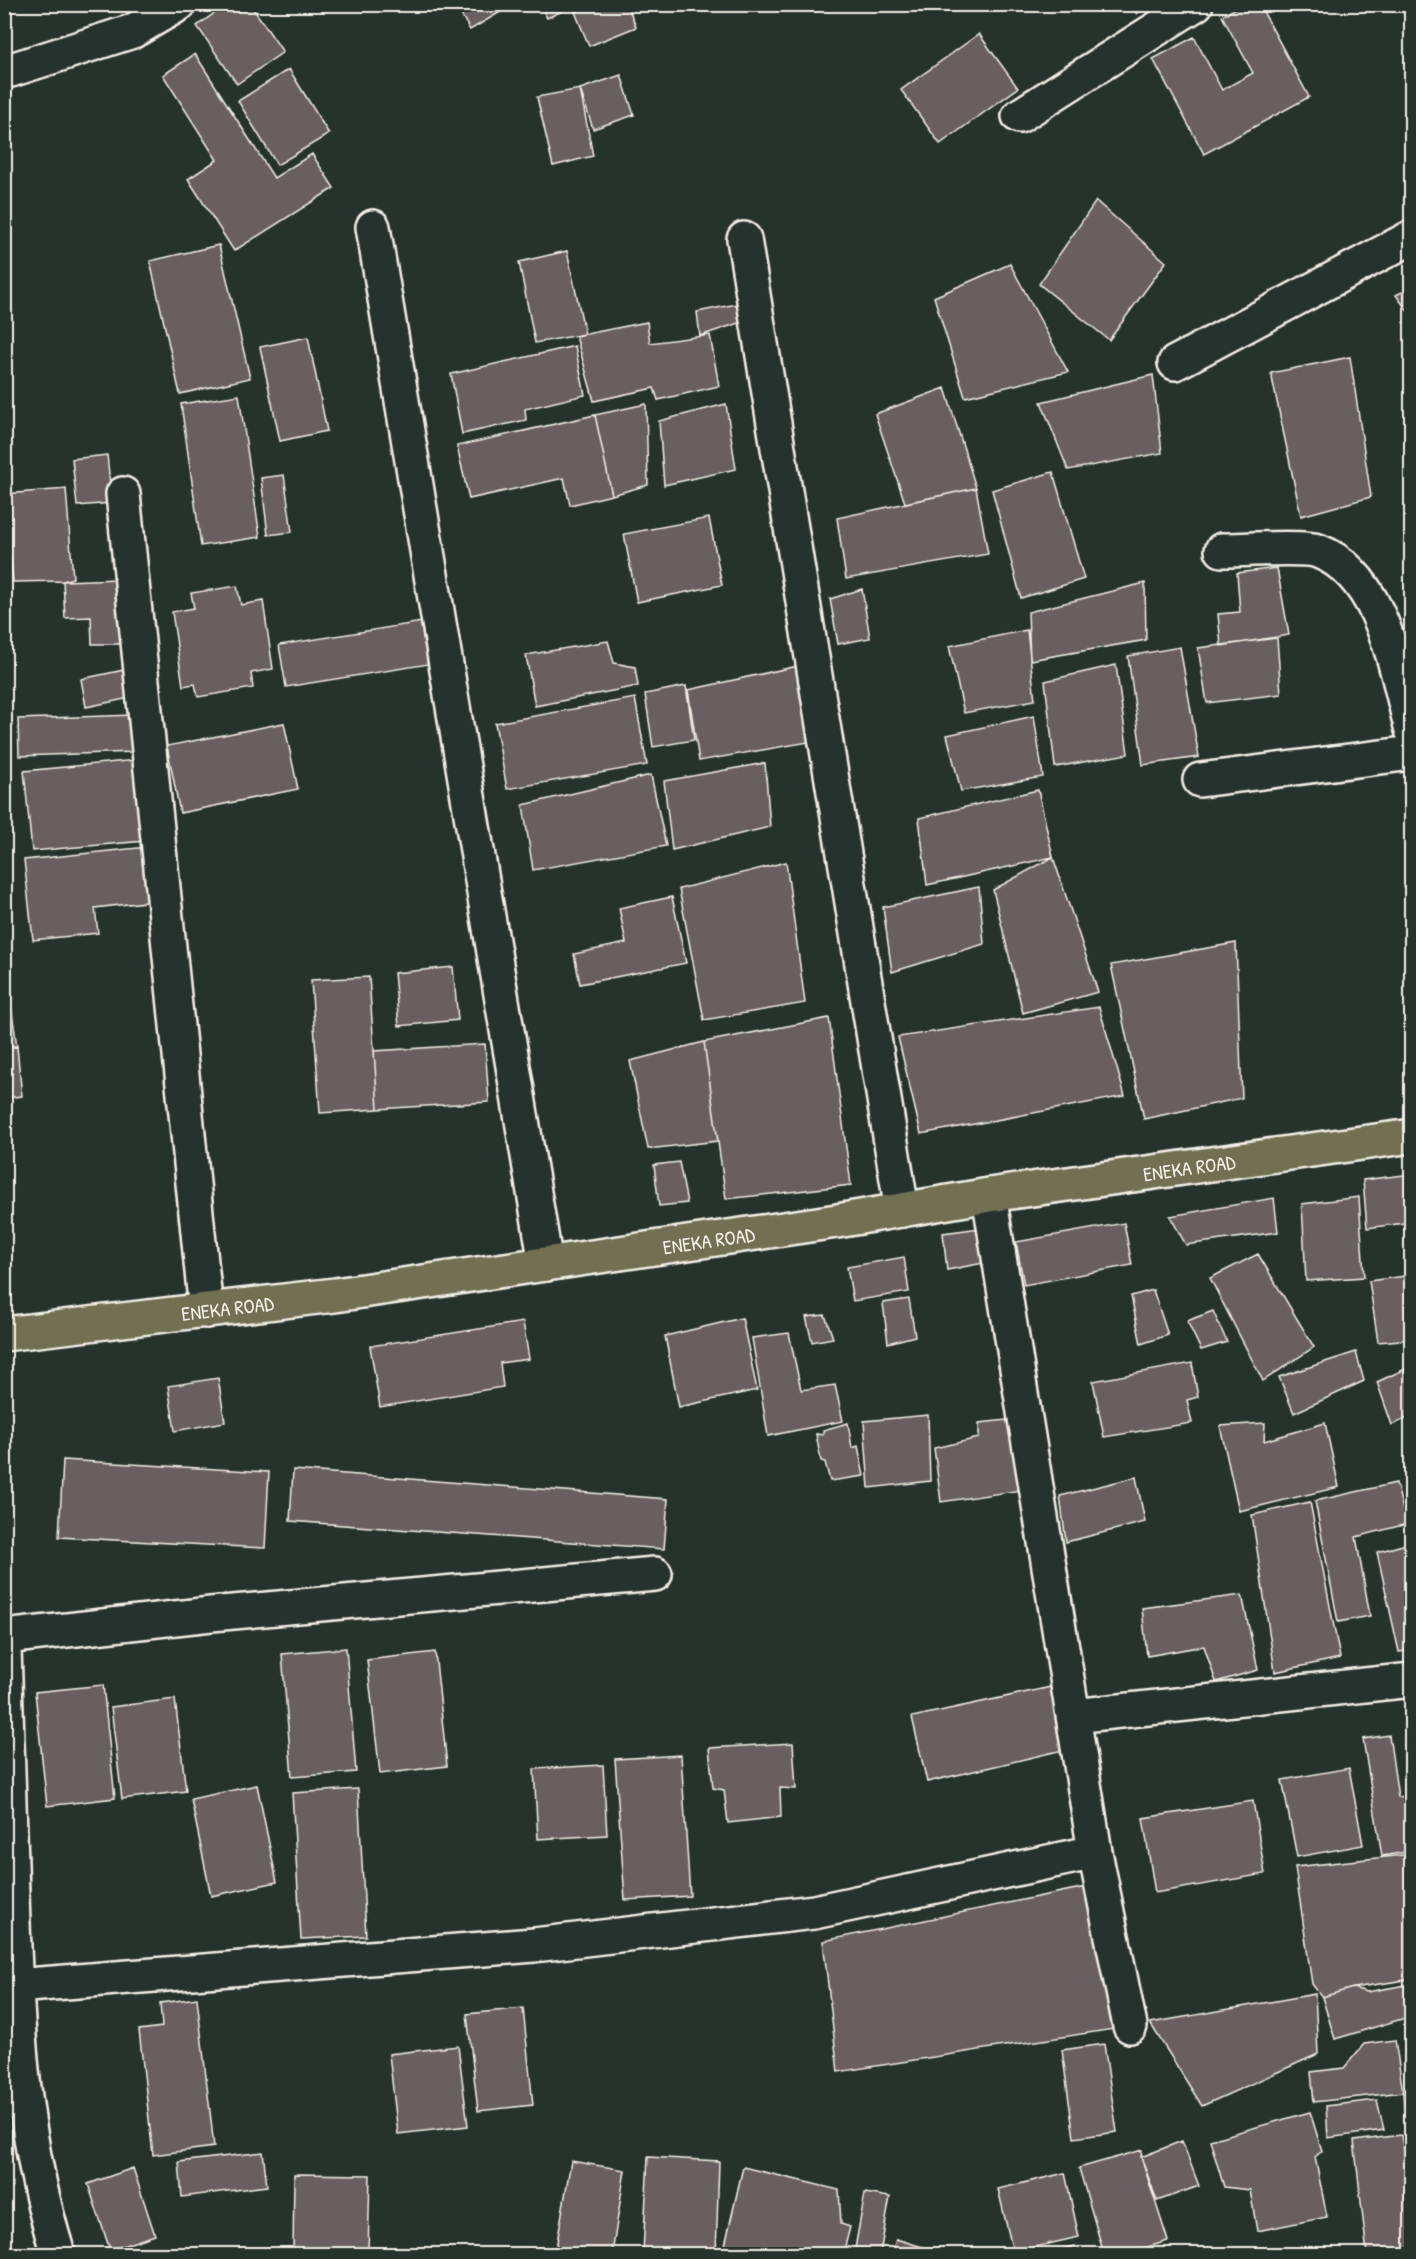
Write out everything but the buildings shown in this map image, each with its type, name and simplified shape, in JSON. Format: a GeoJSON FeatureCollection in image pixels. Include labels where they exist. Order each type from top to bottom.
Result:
{"type":"FeatureCollection","features":[{"type":"Feature","properties":{"kind":"main road","name":"ENEKA ROAD"},"geometry":{"type":"LineString","coordinates":[[4,1334],[335,1295],[902,1210],[988,1195],[1412,1136]]}},
{"type":"Feature","properties":{"kind":"street"},"geometry":{"type":"LineString","coordinates":[[4,69],[133,31],[179,4]]}},
{"type":"Feature","properties":{"kind":"street"},"geometry":{"type":"LineString","coordinates":[[1019,116],[1196,4]]}},
{"type":"Feature","properties":{"kind":"street"},"geometry":{"type":"LineString","coordinates":[[373,227],[546,1264]]}},
{"type":"Feature","properties":{"kind":"street"},"geometry":{"type":"LineString","coordinates":[[1175,363],[1412,237]]}},
{"type":"Feature","properties":{"kind":"street"},"geometry":{"type":"LineString","coordinates":[[744,239],[902,1210]]}},
{"type":"Feature","properties":{"kind":"street"},"geometry":{"type":"LineString","coordinates":[[123,494],[206,1311]]}},
{"type":"Feature","properties":{"kind":"street"},"geometry":{"type":"LineString","coordinates":[[1222,550],[1316,550],[1346,565],[1372,603],[1389,644],[1412,730]]}},
{"type":"Feature","properties":{"kind":"street"},"geometry":{"type":"LineString","coordinates":[[1200,780],[1412,753]]}},
{"type":"Feature","properties":{"kind":"street"},"geometry":{"type":"LineString","coordinates":[[988,1195],[1095,1852],[1130,2026]]}},
{"type":"Feature","properties":{"kind":"street"},"geometry":{"type":"LineString","coordinates":[[4,1637],[211,1614],[655,1574]]}},
{"type":"Feature","properties":{"kind":"street"},"geometry":{"type":"LineString","coordinates":[[4,1648],[15,1986],[23,2097],[44,2210],[58,2254]]}},
{"type":"Feature","properties":{"kind":"street"},"geometry":{"type":"LineString","coordinates":[[1072,1716],[1412,1680]]}},
{"type":"Feature","properties":{"kind":"street"},"geometry":{"type":"LineString","coordinates":[[15,1986],[534,1945],[814,1912],[1095,1852]]}}]}
